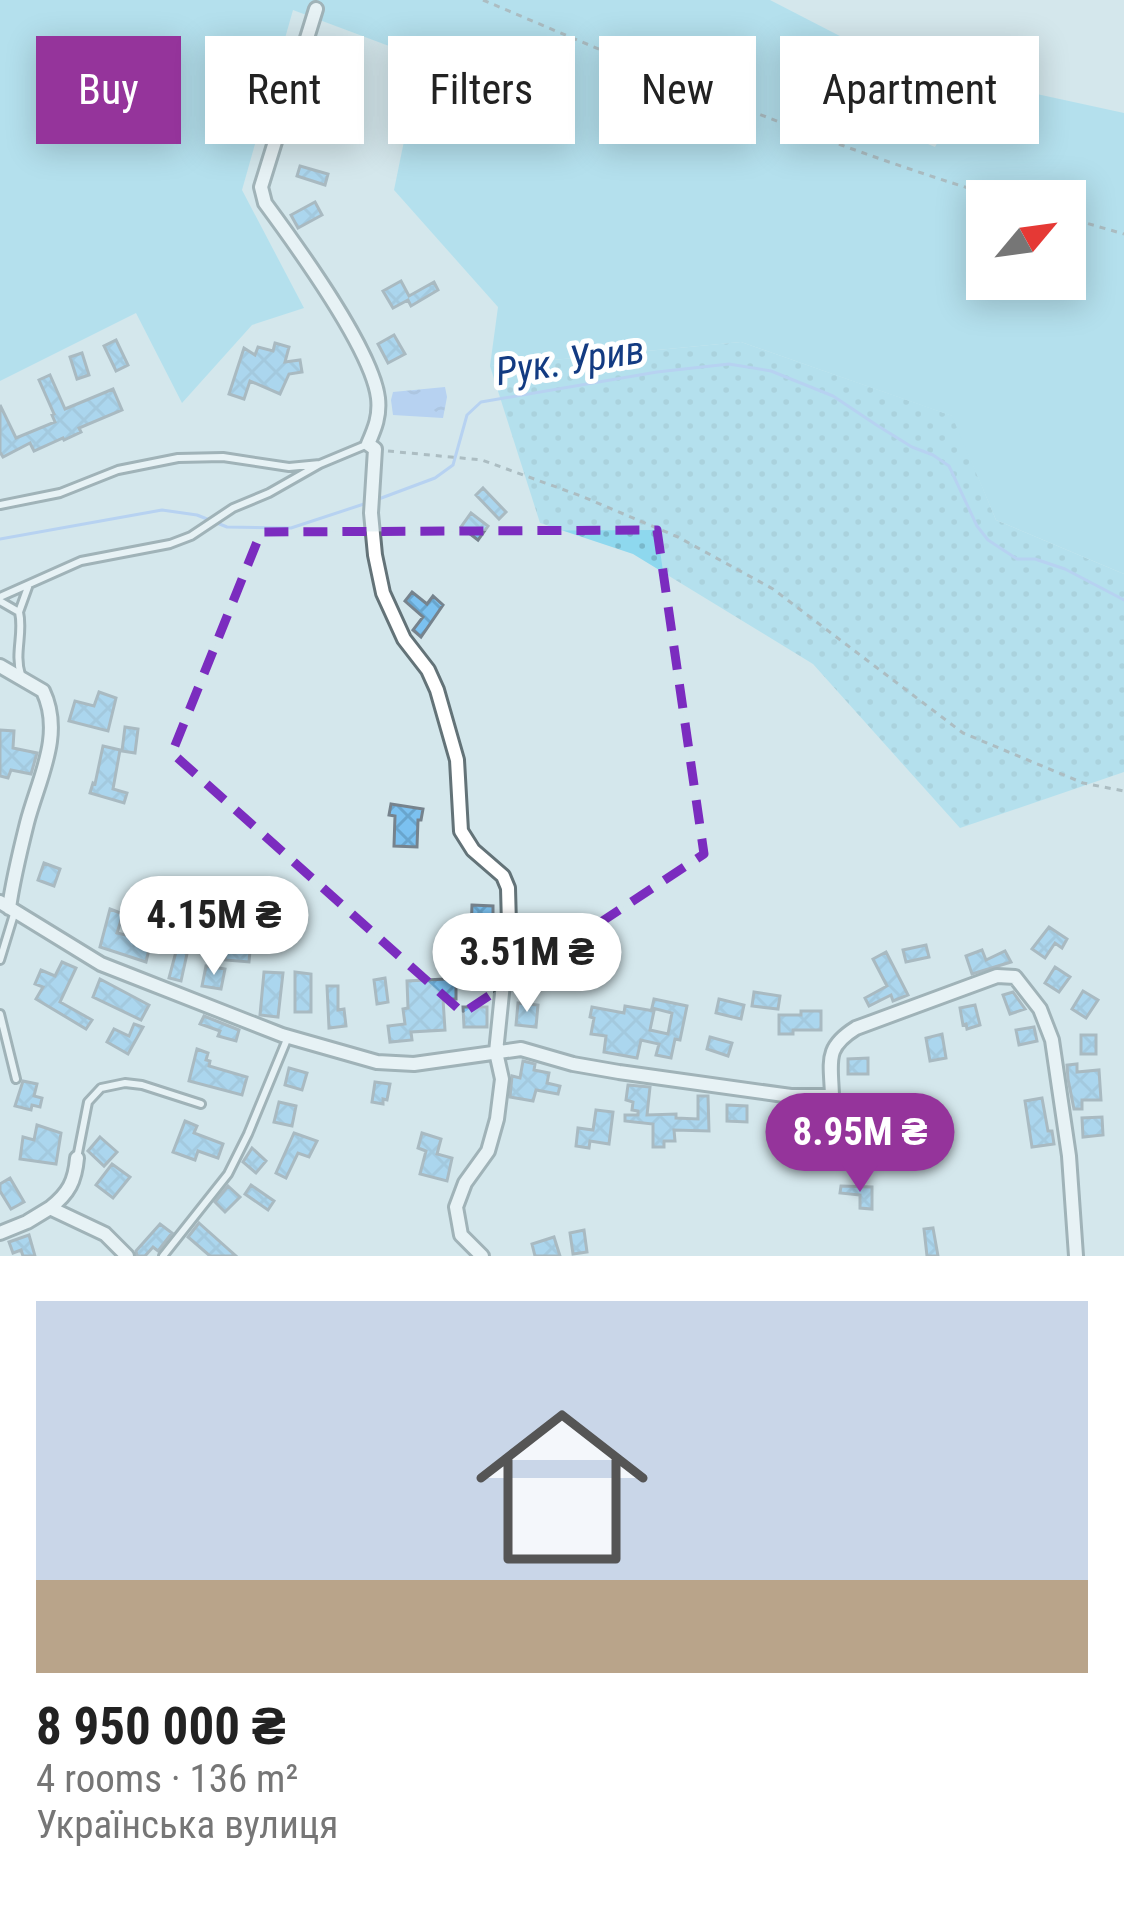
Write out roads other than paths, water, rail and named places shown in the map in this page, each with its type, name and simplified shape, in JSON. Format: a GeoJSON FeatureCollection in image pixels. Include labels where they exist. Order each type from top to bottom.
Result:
{"type":"FeatureCollection","features":[{"type":"Feature","properties":{"kind":"street"},"geometry":{"type":"LineString","coordinates":[[316,9],[261,187],[265,203],[340,315],[371,371],[378,399],[371,447],[371,513],[383,592],[404,639],[428,670],[447,725],[457,760],[461,831],[473,850],[503,876],[508,888],[509,925],[496,1052],[502,1079],[497,1119],[488,1150],[455,1207],[461,1235],[482,1256]]}},
{"type":"Feature","properties":{"kind":"street"},"geometry":{"type":"LineString","coordinates":[[0,666],[43,691],[50,739],[8,907],[100,964],[288,1037],[377,1062],[414,1064],[521,1049],[619,1072],[791,1096],[832,1096],[830,1056],[838,1039],[997,976],[1015,977],[1040,1009],[1052,1040],[1069,1156],[1076,1256]]}},
{"type":"Feature","properties":{"kind":"street"},"geometry":{"type":"LineString","coordinates":[[0,1233],[62,1199],[75,1181],[77,1157]]}},
{"type":"Feature","properties":{"kind":"street"},"geometry":{"type":"LineString","coordinates":[[50,1208],[105,1234],[127,1256]]}},
{"type":"Feature","properties":{"kind":"lane"},"geometry":{"type":"LineString","coordinates":[[0,506],[60,493],[118,470],[178,458],[289,466],[320,464],[371,447]]}},
{"type":"Feature","properties":{"kind":"lane"},"geometry":{"type":"LineString","coordinates":[[0,599],[81,561],[170,544],[320,464]]}},
{"type":"Feature","properties":{"kind":"lane"},"geometry":{"type":"LineString","coordinates":[[23,679],[17,656],[19,612],[29,586]]}},
{"type":"Feature","properties":{"kind":"lane"},"geometry":{"type":"LineString","coordinates":[[0,599],[19,612]]}},
{"type":"Feature","properties":{"kind":"lane"},"geometry":{"type":"LineString","coordinates":[[0,960],[8,907]]}},
{"type":"Feature","properties":{"kind":"lane"},"geometry":{"type":"LineString","coordinates":[[0,1014],[16,1079]]}},
{"type":"Feature","properties":{"kind":"lane"},"geometry":{"type":"LineString","coordinates":[[163,1256],[228,1174],[288,1037]]}},
{"type":"Feature","properties":{"kind":"lane"},"geometry":{"type":"LineString","coordinates":[[77,1157],[88,1102],[101,1088],[142,1085],[201,1104]]}},
{"type":"Feature","properties":{"kind":"water"},"geometry":{"type":"Polygon","coordinates":[[[445,387],[443,418],[393,415],[393,392],[445,387]]]}},
{"type":"Feature","properties":{"kind":"waterway","name":"Рук. Урив"},"geometry":{"type":"LineString","coordinates":[[376,500],[435,478],[453,465],[467,415],[481,402],[729,364],[771,371],[833,396],[912,447],[933,455],[949,466],[988,540],[1017,559],[1035,559],[1065,569],[1124,600]]}},
{"type":"Feature","properties":{"kind":"waterway","name":"Рук. Урив"},"geometry":{"type":"LineString","coordinates":[[0,539],[162,510],[197,515],[227,527],[291,528],[367,503]]}}]}
